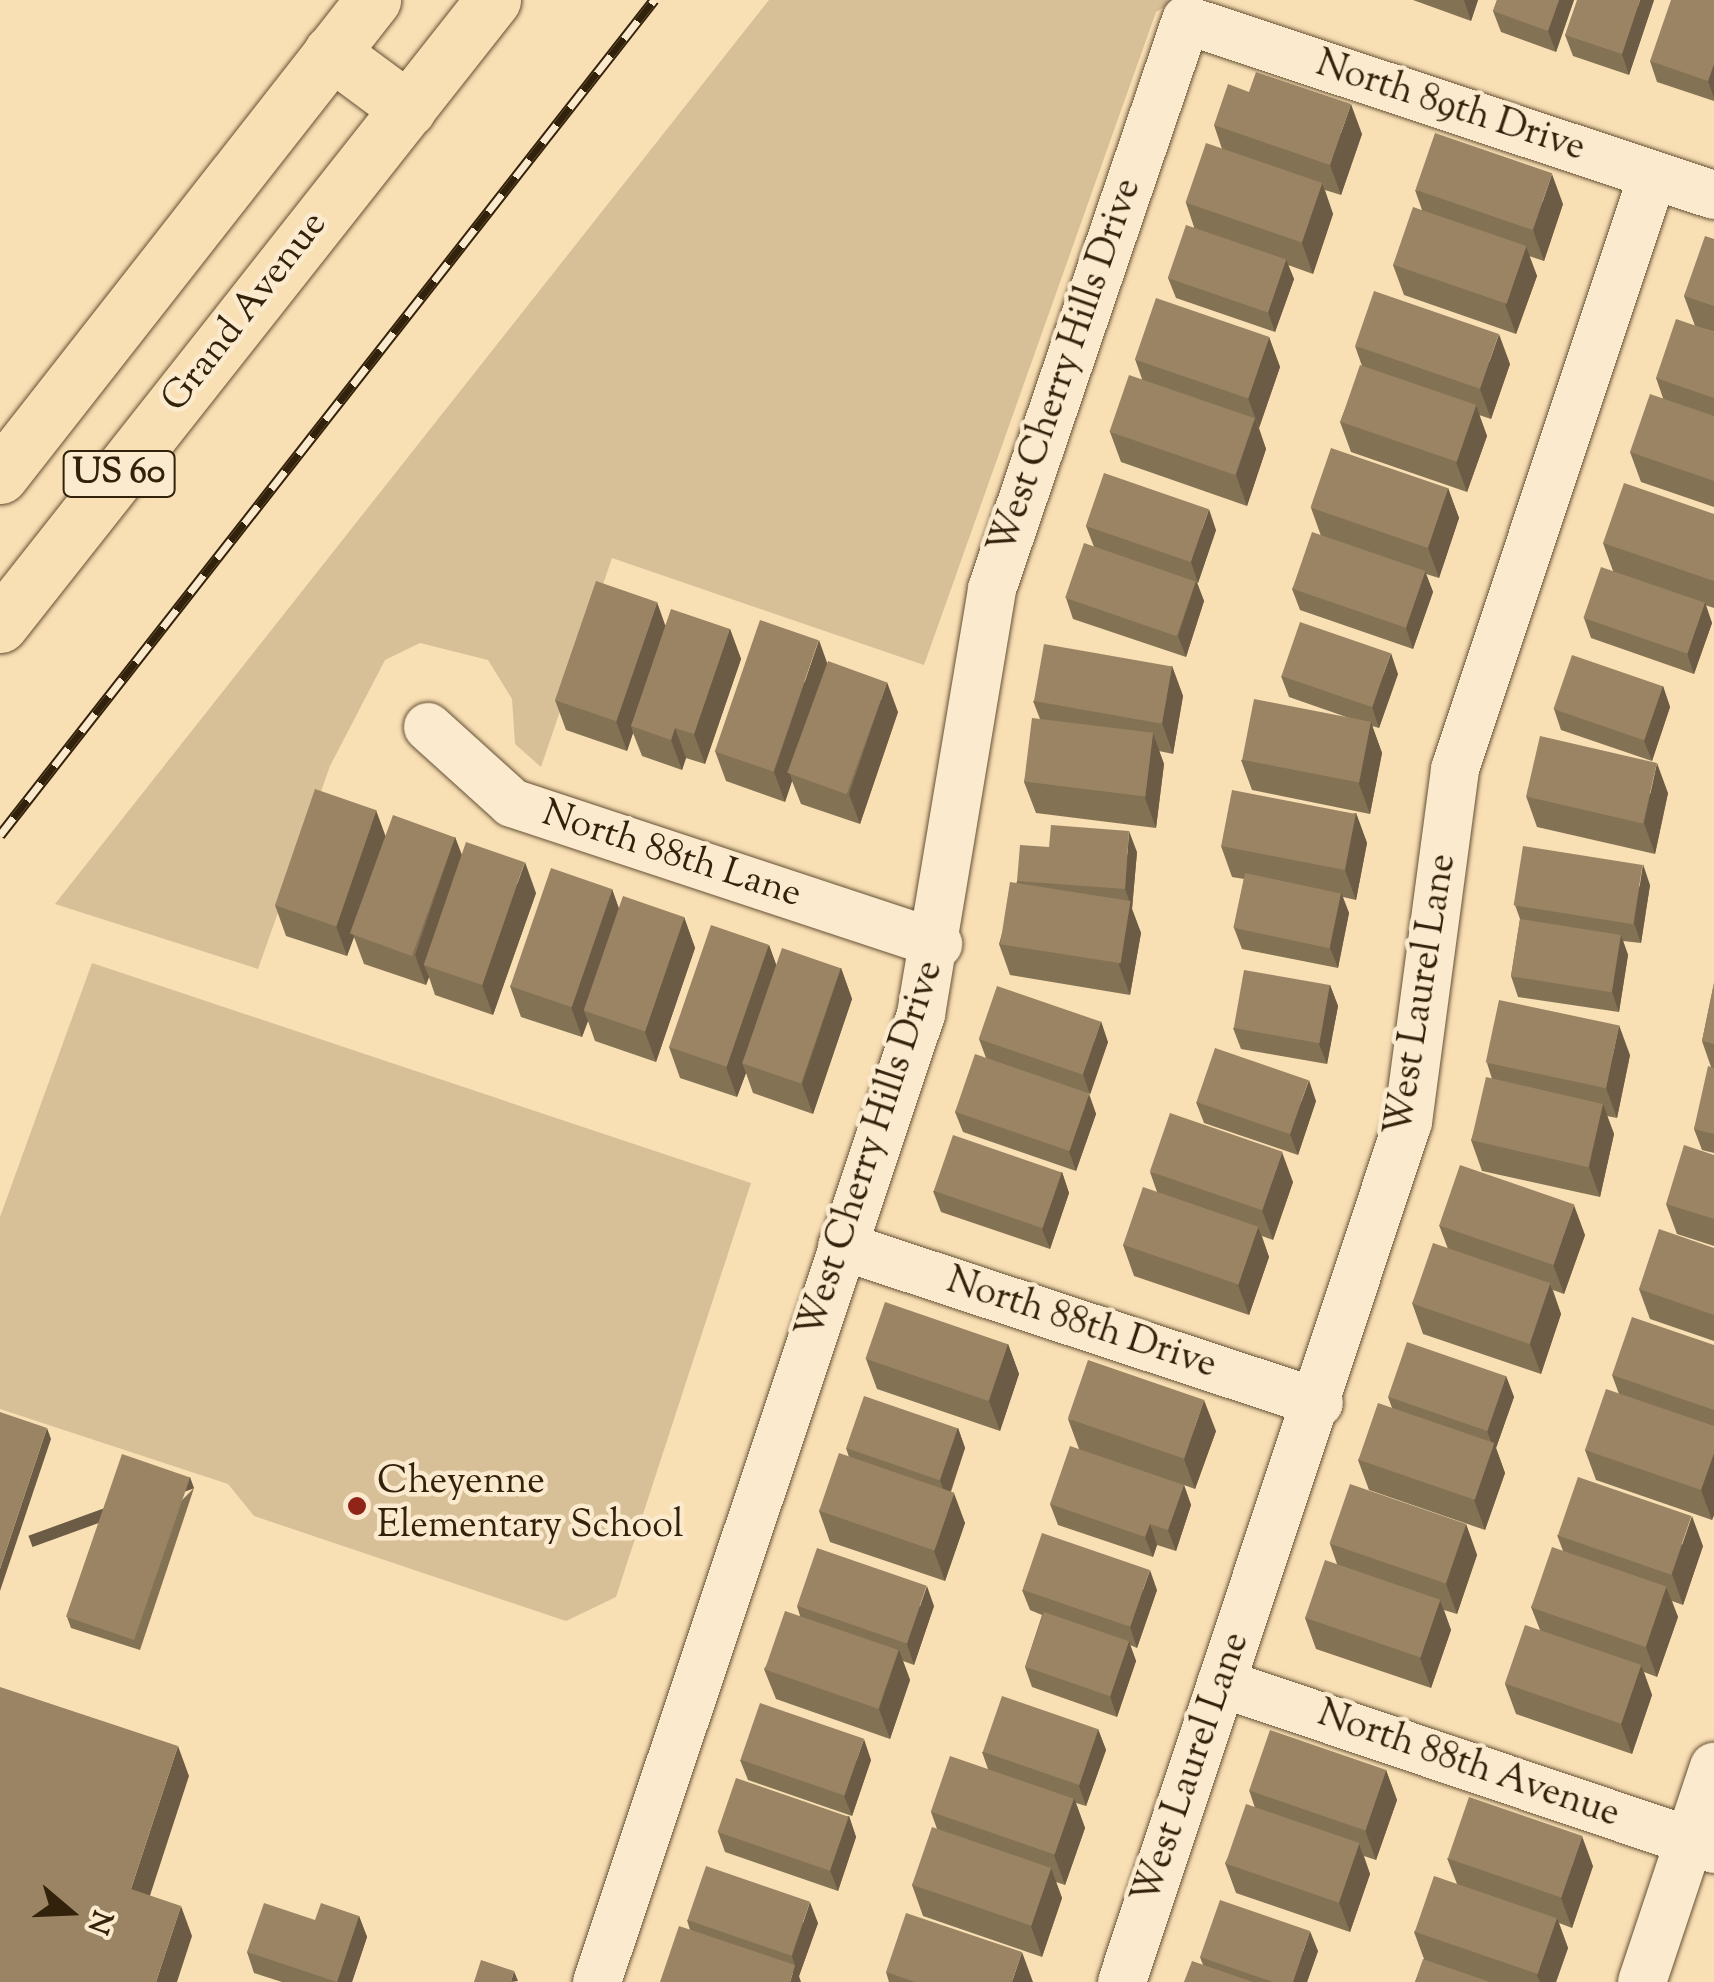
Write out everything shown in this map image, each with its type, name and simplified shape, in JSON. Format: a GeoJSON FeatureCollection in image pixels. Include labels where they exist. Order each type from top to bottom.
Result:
{"type":"FeatureCollection","features":[{"type":"Feature","properties":{"kind":"highway","name":"US 60"},"geometry":{"type":"LineString","coordinates":[[0,476],[372,0]]}},
{"type":"Feature","properties":{"kind":"highway","name":"Grand Avenue"},"geometry":{"type":"LineString","coordinates":[[0,625],[493,0]]}},
{"type":"Feature","properties":{"kind":"highway"},"geometry":{"type":"LineString","coordinates":[[332,52],[408,109]]}},
{"type":"Feature","properties":{"kind":"street","name":"North 89th Drive"},"geometry":{"type":"LineString","coordinates":[[1186,20],[1714,195]]}},
{"type":"Feature","properties":{"kind":"street","name":"West Cherry Hills Drive"},"geometry":{"type":"LineString","coordinates":[[597,1982],[842,1246],[938,944],[992,589],[1186,20]]}},
{"type":"Feature","properties":{"kind":"street","name":"West Laurel Lane"},"geometry":{"type":"LineString","coordinates":[[1122,1982],[1319,1404],[1408,1122],[1456,769],[1653,175]]}},
{"type":"Feature","properties":{"kind":"street","name":"North 88th Lane"},"geometry":{"type":"LineString","coordinates":[[428,727],[512,804],[938,944]]}},
{"type":"Feature","properties":{"kind":"street","name":"North 88th Drive"},"geometry":{"type":"LineString","coordinates":[[842,1246],[1319,1404]]}},
{"type":"Feature","properties":{"kind":"street","name":"North 88th Avenue"},"geometry":{"type":"LineString","coordinates":[[1222,1683],[1702,1845]]}},
{"type":"Feature","properties":{"kind":"street"},"geometry":{"type":"LineString","coordinates":[[1642,1982],[1702,1845],[1714,1767]]}},
{"type":"Feature","properties":{"kind":"shaded area"},"geometry":{"type":"Polygon","coordinates":[[[769,0],[1176,0],[1156,12],[924,665],[612,558],[541,767],[515,744],[512,699],[488,660],[420,643],[385,660],[330,766],[258,969],[55,904],[769,0]]]}},
{"type":"Feature","properties":{"kind":"shaded area"},"geometry":{"type":"Polygon","coordinates":[[[92,963],[751,1183],[616,1597],[566,1621],[254,1516],[228,1484],[0,1409],[0,1217],[92,963]]]}},
{"type":"Feature","properties":{"kind":"building"},"geometry":{"type":"Polygon","coordinates":[[[1497,0],[1559,0],[1548,31],[1493,11],[1497,0]]]}},
{"type":"Feature","properties":{"kind":"building"},"geometry":{"type":"Polygon","coordinates":[[[1577,0],[1640,0],[1622,54],[1565,35],[1577,0]]]}},
{"type":"Feature","properties":{"kind":"building"},"geometry":{"type":"Polygon","coordinates":[[[1671,0],[1714,0],[1714,64],[1708,81],[1650,61],[1671,0]]]}},
{"type":"Feature","properties":{"kind":"building"},"geometry":{"type":"Polygon","coordinates":[[[1256,72],[1351,104],[1330,165],[1214,125],[1228,84],[1249,92],[1256,72]]]}},
{"type":"Feature","properties":{"kind":"building"},"geometry":{"type":"Polygon","coordinates":[[[1435,133],[1552,173],[1533,230],[1415,190],[1435,133]]]}},
{"type":"Feature","properties":{"kind":"building"},"geometry":{"type":"Polygon","coordinates":[[[1206,143],[1322,183],[1302,243],[1185,203],[1206,143]]]}},
{"type":"Feature","properties":{"kind":"building"},"geometry":{"type":"Polygon","coordinates":[[[1413,207],[1526,246],[1507,304],[1393,265],[1413,207]]]}},
{"type":"Feature","properties":{"kind":"building"},"geometry":{"type":"Polygon","coordinates":[[[1186,225],[1286,260],[1268,312],[1168,278],[1186,225]]]}},
{"type":"Feature","properties":{"kind":"building"},"geometry":{"type":"Polygon","coordinates":[[[1705,236],[1714,239],[1714,306],[1684,296],[1705,236]]]}},
{"type":"Feature","properties":{"kind":"building"},"geometry":{"type":"Polygon","coordinates":[[[1374,291],[1499,334],[1480,389],[1355,346],[1374,291]]]}},
{"type":"Feature","properties":{"kind":"building"},"geometry":{"type":"Polygon","coordinates":[[[1156,298],[1269,337],[1248,399],[1135,359],[1156,298]]]}},
{"type":"Feature","properties":{"kind":"building"},"geometry":{"type":"Polygon","coordinates":[[[1676,319],[1714,332],[1714,398],[1656,378],[1676,319]]]}},
{"type":"Feature","properties":{"kind":"building"},"geometry":{"type":"Polygon","coordinates":[[[1360,365],[1476,405],[1457,462],[1340,422],[1360,365]]]}},
{"type":"Feature","properties":{"kind":"building"},"geometry":{"type":"Polygon","coordinates":[[[1129,375],[1255,418],[1235,475],[1109,432],[1129,375]]]}},
{"type":"Feature","properties":{"kind":"building"},"geometry":{"type":"Polygon","coordinates":[[[1650,394],[1714,416],[1714,481],[1630,452],[1650,394]]]}},
{"type":"Feature","properties":{"kind":"building"},"geometry":{"type":"Polygon","coordinates":[[[1331,448],[1448,488],[1428,548],[1310,508],[1331,448]]]}},
{"type":"Feature","properties":{"kind":"building"},"geometry":{"type":"Polygon","coordinates":[[[1104,473],[1209,509],[1191,562],[1086,526],[1104,473]]]}},
{"type":"Feature","properties":{"kind":"building"},"geometry":{"type":"Polygon","coordinates":[[[1624,483],[1714,514],[1714,581],[1603,543],[1624,483]]]}},
{"type":"Feature","properties":{"kind":"building"},"geometry":{"type":"Polygon","coordinates":[[[1312,532],[1425,571],[1406,628],[1292,589],[1312,532]]]}},
{"type":"Feature","properties":{"kind":"building"},"geometry":{"type":"Polygon","coordinates":[[[1084,543],[1196,581],[1177,636],[1065,598],[1084,543]]]}},
{"type":"Feature","properties":{"kind":"building"},"geometry":{"type":"Polygon","coordinates":[[[1601,567],[1705,603],[1687,654],[1583,618],[1601,567]]]}},
{"type":"Feature","properties":{"kind":"building"},"geometry":{"type":"Polygon","coordinates":[[[596,581],[657,602],[616,721],[555,700],[596,581]]]}},
{"type":"Feature","properties":{"kind":"building"},"geometry":{"type":"Polygon","coordinates":[[[671,609],[730,629],[694,734],[675,728],[671,740],[631,726],[671,609]]]}},
{"type":"Feature","properties":{"kind":"building"},"geometry":{"type":"Polygon","coordinates":[[[760,620],[819,640],[773,772],[715,751],[760,620]]]}},
{"type":"Feature","properties":{"kind":"building"},"geometry":{"type":"Polygon","coordinates":[[[1300,622],[1391,653],[1372,707],[1281,676],[1300,622]]]}},
{"type":"Feature","properties":{"kind":"building"},"geometry":{"type":"Polygon","coordinates":[[[1044,644],[1172,667],[1162,724],[1034,701],[1044,644]]]}},
{"type":"Feature","properties":{"kind":"building"},"geometry":{"type":"Polygon","coordinates":[[[1572,655],[1663,686],[1644,740],[1553,709],[1572,655]]]}},
{"type":"Feature","properties":{"kind":"building"},"geometry":{"type":"Polygon","coordinates":[[[828,661],[887,683],[847,794],[787,773],[828,661]]]}},
{"type":"Feature","properties":{"kind":"building"},"geometry":{"type":"Polygon","coordinates":[[[1254,699],[1371,722],[1359,783],[1242,760],[1254,699]]]}},
{"type":"Feature","properties":{"kind":"building"},"geometry":{"type":"Polygon","coordinates":[[[1032,718],[1153,733],[1145,796],[1024,782],[1032,718]]]}},
{"type":"Feature","properties":{"kind":"building"},"geometry":{"type":"Polygon","coordinates":[[[1540,736],[1657,763],[1643,823],[1526,796],[1540,736]]]}},
{"type":"Feature","properties":{"kind":"building"},"geometry":{"type":"Polygon","coordinates":[[[315,789],[376,810],[336,926],[275,905],[315,789]]]}},
{"type":"Feature","properties":{"kind":"building"},"geometry":{"type":"Polygon","coordinates":[[[1232,790],[1356,814],[1345,870],[1221,846],[1232,790]]]}},
{"type":"Feature","properties":{"kind":"building"},"geometry":{"type":"Polygon","coordinates":[[[393,815],[455,838],[412,956],[350,933],[393,815]]]}},
{"type":"Feature","properties":{"kind":"building"},"geometry":{"type":"Polygon","coordinates":[[[1051,825],[1129,831],[1125,889],[1017,881],[1020,845],[1049,847],[1051,825]]]}},
{"type":"Feature","properties":{"kind":"building"},"geometry":{"type":"Polygon","coordinates":[[[466,842],[525,862],[482,985],[424,965],[466,842]]]}},
{"type":"Feature","properties":{"kind":"building"},"geometry":{"type":"Polygon","coordinates":[[[1523,846],[1643,865],[1633,924],[1514,905],[1523,846]]]}},
{"type":"Feature","properties":{"kind":"building"},"geometry":{"type":"Polygon","coordinates":[[[551,868],[612,889],[572,1007],[510,986],[551,868]]]}},
{"type":"Feature","properties":{"kind":"building"},"geometry":{"type":"Polygon","coordinates":[[[1245,873],[1341,893],[1329,948],[1233,928],[1245,873]]]}},
{"type":"Feature","properties":{"kind":"building"},"geometry":{"type":"Polygon","coordinates":[[[1010,882],[1130,901],[1121,963],[1000,944],[1010,882]]]}},
{"type":"Feature","properties":{"kind":"building"},"geometry":{"type":"Polygon","coordinates":[[[623,896],[684,917],[645,1032],[584,1010],[623,896]]]}},
{"type":"Feature","properties":{"kind":"building"},"geometry":{"type":"Polygon","coordinates":[[[1520,919],[1621,935],[1612,992],[1511,976],[1520,919]]]}},
{"type":"Feature","properties":{"kind":"building"},"geometry":{"type":"Polygon","coordinates":[[[711,925],[769,945],[727,1067],[669,1047],[711,925]]]}},
{"type":"Feature","properties":{"kind":"building"},"geometry":{"type":"Polygon","coordinates":[[[782,948],[841,968],[801,1084],[742,1063],[782,948]]]}},
{"type":"Feature","properties":{"kind":"building"},"geometry":{"type":"Polygon","coordinates":[[[1244,970],[1330,985],[1319,1043],[1234,1028],[1244,970]]]}},
{"type":"Feature","properties":{"kind":"building"},"geometry":{"type":"Polygon","coordinates":[[[1714,983],[1714,1044],[1702,1041],[1714,983]]]}},
{"type":"Feature","properties":{"kind":"building"},"geometry":{"type":"Polygon","coordinates":[[[997,986],[1101,1022],[1083,1075],[979,1039],[997,986]]]}},
{"type":"Feature","properties":{"kind":"building"},"geometry":{"type":"Polygon","coordinates":[[[1499,1000],[1619,1026],[1606,1088],[1486,1063],[1499,1000]]]}},
{"type":"Feature","properties":{"kind":"building"},"geometry":{"type":"Polygon","coordinates":[[[1215,1048],[1309,1080],[1290,1134],[1196,1102],[1215,1048]]]}},
{"type":"Feature","properties":{"kind":"building"},"geometry":{"type":"Polygon","coordinates":[[[975,1054],[1089,1093],[1070,1151],[955,1112],[975,1054]]]}},
{"type":"Feature","properties":{"kind":"building"},"geometry":{"type":"Polygon","coordinates":[[[1708,1066],[1714,1068],[1714,1134],[1694,1129],[1708,1066]]]}},
{"type":"Feature","properties":{"kind":"building"},"geometry":{"type":"Polygon","coordinates":[[[1486,1077],[1603,1104],[1588,1167],[1471,1140],[1486,1077]]]}},
{"type":"Feature","properties":{"kind":"building"},"geometry":{"type":"Polygon","coordinates":[[[1170,1113],[1283,1152],[1262,1210],[1150,1172],[1170,1113]]]}},
{"type":"Feature","properties":{"kind":"building"},"geometry":{"type":"Polygon","coordinates":[[[953,1135],[1062,1172],[1043,1228],[934,1191],[953,1135]]]}},
{"type":"Feature","properties":{"kind":"building"},"geometry":{"type":"Polygon","coordinates":[[[1684,1145],[1714,1155],[1714,1219],[1666,1204],[1684,1145]]]}},
{"type":"Feature","properties":{"kind":"building"},"geometry":{"type":"Polygon","coordinates":[[[1460,1165],[1574,1204],[1554,1265],[1439,1226],[1460,1165]]]}},
{"type":"Feature","properties":{"kind":"building"},"geometry":{"type":"Polygon","coordinates":[[[1143,1187],[1258,1227],[1238,1284],[1123,1245],[1143,1187]]]}},
{"type":"Feature","properties":{"kind":"building"},"geometry":{"type":"Polygon","coordinates":[[[1659,1229],[1714,1248],[1714,1315],[1639,1289],[1659,1229]]]}},
{"type":"Feature","properties":{"kind":"building"},"geometry":{"type":"Polygon","coordinates":[[[1433,1243],[1550,1283],[1529,1344],[1412,1304],[1433,1243]]]}},
{"type":"Feature","properties":{"kind":"building"},"geometry":{"type":"Polygon","coordinates":[[[885,1302],[1008,1344],[988,1401],[865,1359],[885,1302]]]}},
{"type":"Feature","properties":{"kind":"building"},"geometry":{"type":"Polygon","coordinates":[[[1632,1317],[1714,1345],[1714,1410],[1612,1375],[1632,1317]]]}},
{"type":"Feature","properties":{"kind":"building"},"geometry":{"type":"Polygon","coordinates":[[[1407,1342],[1506,1376],[1487,1431],[1388,1397],[1407,1342]]]}},
{"type":"Feature","properties":{"kind":"building"},"geometry":{"type":"Polygon","coordinates":[[[1088,1360],[1204,1400],[1184,1459],[1068,1419],[1088,1360]]]}},
{"type":"Feature","properties":{"kind":"building"},"geometry":{"type":"Polygon","coordinates":[[[1606,1389],[1714,1426],[1714,1453],[1701,1490],[1585,1450],[1606,1389]]]}},
{"type":"Feature","properties":{"kind":"building"},"geometry":{"type":"Polygon","coordinates":[[[864,1396],[958,1428],[940,1480],[846,1448],[864,1396]]]}},
{"type":"Feature","properties":{"kind":"building"},"geometry":{"type":"Polygon","coordinates":[[[1378,1403],[1494,1443],[1475,1500],[1358,1460],[1378,1403]]]}},
{"type":"Feature","properties":{"kind":"building"},"geometry":{"type":"Polygon","coordinates":[[[0,1412],[47,1428],[0,1569],[0,1412]]]}},
{"type":"Feature","properties":{"kind":"building"},"geometry":{"type":"Polygon","coordinates":[[[1070,1446],[1184,1485],[1168,1530],[1150,1524],[1145,1537],[1050,1504],[1070,1446]]]}},
{"type":"Feature","properties":{"kind":"building"},"geometry":{"type":"Polygon","coordinates":[[[839,1453],[954,1493],[934,1550],[819,1511],[839,1453]]]}},
{"type":"Feature","properties":{"kind":"building"},"geometry":{"type":"Polygon","coordinates":[[[122,1454],[190,1477],[134,1640],[66,1617],[122,1454]]]}},
{"type":"Feature","properties":{"kind":"building"},"geometry":{"type":"Polygon","coordinates":[[[1578,1477],[1691,1516],[1671,1575],[1558,1536],[1578,1477]]]}},
{"type":"Feature","properties":{"kind":"building"},"geometry":{"type":"Polygon","coordinates":[[[1350,1484],[1466,1524],[1446,1584],[1329,1544],[1350,1484]]]}},
{"type":"Feature","properties":{"kind":"building"},"geometry":{"type":"Polygon","coordinates":[[[1042,1533],[1150,1570],[1130,1627],[1022,1590],[1042,1533]]]}},
{"type":"Feature","properties":{"kind":"building"},"geometry":{"type":"Polygon","coordinates":[[[1552,1547],[1666,1586],[1646,1647],[1531,1608],[1552,1547]]]}},
{"type":"Feature","properties":{"kind":"building"},"geometry":{"type":"Polygon","coordinates":[[[817,1548],[927,1586],[907,1643],[797,1606],[817,1548]]]}},
{"type":"Feature","properties":{"kind":"building"},"geometry":{"type":"Polygon","coordinates":[[[1325,1560],[1440,1600],[1420,1657],[1305,1618],[1325,1560]]]}},
{"type":"Feature","properties":{"kind":"building"},"geometry":{"type":"Polygon","coordinates":[[[785,1611],[898,1650],[878,1709],[765,1670],[785,1611]]]}},
{"type":"Feature","properties":{"kind":"building"},"geometry":{"type":"Polygon","coordinates":[[[1044,1612],[1129,1641],[1110,1696],[1025,1667],[1044,1612]]]}},
{"type":"Feature","properties":{"kind":"building"},"geometry":{"type":"Polygon","coordinates":[[[1525,1625],[1641,1665],[1621,1724],[1505,1684],[1525,1625]]]}},
{"type":"Feature","properties":{"kind":"building"},"geometry":{"type":"Polygon","coordinates":[[[0,1687],[178,1746],[131,1889],[181,1906],[156,1982],[0,1982],[0,1687]]]}},
{"type":"Feature","properties":{"kind":"building"},"geometry":{"type":"Polygon","coordinates":[[[1002,1696],[1098,1729],[1079,1785],[983,1752],[1002,1696]]]}},
{"type":"Feature","properties":{"kind":"building"},"geometry":{"type":"Polygon","coordinates":[[[760,1703],[864,1739],[844,1796],[740,1760],[760,1703]]]}},
{"type":"Feature","properties":{"kind":"building"},"geometry":{"type":"Polygon","coordinates":[[[1270,1730],[1386,1770],[1365,1831],[1249,1791],[1270,1730]]]}},
{"type":"Feature","properties":{"kind":"building"},"geometry":{"type":"Polygon","coordinates":[[[950,1756],[1074,1799],[1055,1854],[931,1812],[950,1756]]]}},
{"type":"Feature","properties":{"kind":"building"},"geometry":{"type":"Polygon","coordinates":[[[736,1778],[849,1817],[830,1871],[717,1832],[736,1778]]]}},
{"type":"Feature","properties":{"kind":"building"},"geometry":{"type":"Polygon","coordinates":[[[1469,1797],[1582,1836],[1561,1898],[1448,1858],[1469,1797]]]}},
{"type":"Feature","properties":{"kind":"building"},"geometry":{"type":"Polygon","coordinates":[[[1246,1804],[1359,1843],[1339,1903],[1225,1864],[1246,1804]]]}},
{"type":"Feature","properties":{"kind":"building"},"geometry":{"type":"Polygon","coordinates":[[[932,1827],[1051,1868],[1031,1926],[912,1885],[932,1827]]]}},
{"type":"Feature","properties":{"kind":"building"},"geometry":{"type":"Polygon","coordinates":[[[706,1866],[810,1902],[791,1956],[687,1920],[706,1866]]]}},
{"type":"Feature","properties":{"kind":"building"},"geometry":{"type":"Polygon","coordinates":[[[1434,1876],[1557,1918],[1538,1974],[1415,1932],[1434,1876]]]}},
{"type":"Feature","properties":{"kind":"building"},"geometry":{"type":"Polygon","coordinates":[[[1220,1900],[1310,1931],[1293,1982],[1273,1982],[1200,1957],[1220,1900]]]}},
{"type":"Feature","properties":{"kind":"building"},"geometry":{"type":"Polygon","coordinates":[[[264,1903],[315,1920],[321,1903],[359,1916],[337,1982],[247,1952],[264,1903]]]}},
{"type":"Feature","properties":{"kind":"building"},"geometry":{"type":"Polygon","coordinates":[[[906,1913],[1022,1952],[1012,1982],[915,1982],[886,1972],[906,1913]]]}},
{"type":"Feature","properties":{"kind":"building"},"geometry":{"type":"Polygon","coordinates":[[[679,1926],[795,1965],[790,1982],[660,1982],[679,1926]]]}},
{"type":"Feature","properties":{"kind":"building"},"geometry":{"type":"Polygon","coordinates":[[[1423,1959],[1490,1982],[1415,1982],[1423,1959]]]}},
{"type":"Feature","properties":{"kind":"building"},"geometry":{"type":"Polygon","coordinates":[[[481,1960],[514,1971],[511,1982],[474,1982],[481,1960]]]}},
{"type":"Feature","properties":{"kind":"building"},"geometry":{"type":"Polygon","coordinates":[[[1192,1961],[1253,1982],[1184,1982],[1192,1961]]]}},
{"type":"Feature","properties":{"kind":"railway"},"geometry":{"type":"LineString","coordinates":[[0,835],[654,0]]}},
{"type":"Feature","properties":{"kind":"place","name":"Cheyenne Elementary School"},"geometry":{"type":"Point","coordinates":[357,1506]}}]}
